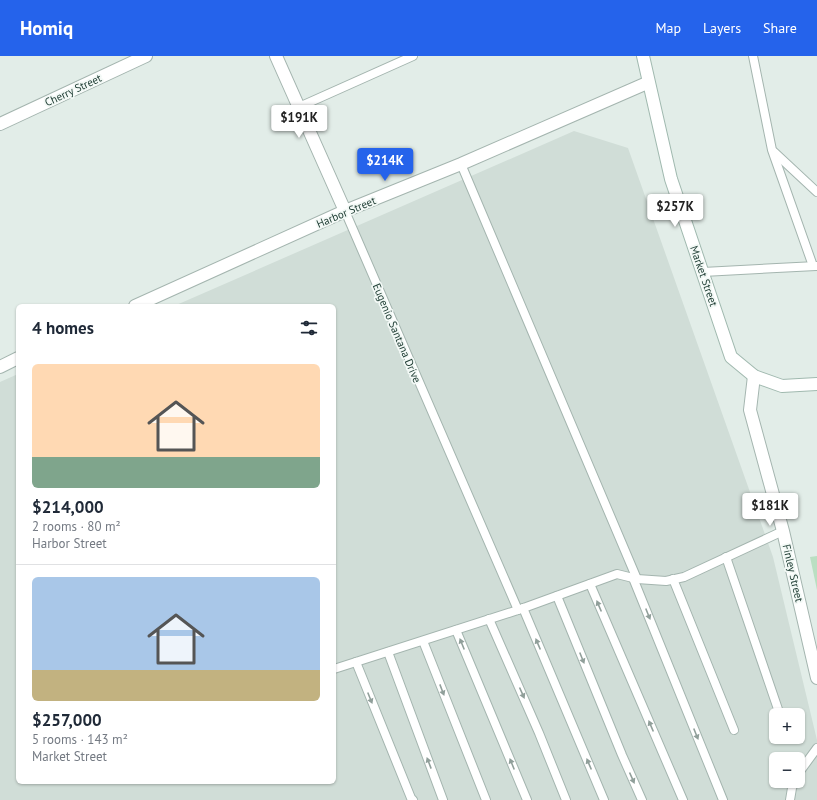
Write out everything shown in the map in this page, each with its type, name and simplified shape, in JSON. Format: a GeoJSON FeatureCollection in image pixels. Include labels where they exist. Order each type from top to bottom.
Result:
{"type":"FeatureCollection","features":[{"type":"Feature","properties":{"kind":"street","name":"Cherry Street"},"geometry":{"type":"LineString","coordinates":[[0,124],[146,56]]}},
{"type":"Feature","properties":{"kind":"street","name":"Eugenio Santana Drive"},"geometry":{"type":"LineString","coordinates":[[276,56],[345,211]]}},
{"type":"Feature","properties":{"kind":"street","name":"Market Street"},"geometry":{"type":"LineString","coordinates":[[643,56],[671,179],[731,357],[754,376],[782,386],[817,384]]}},
{"type":"Feature","properties":{"kind":"street","name":"Harbor Street"},"geometry":{"type":"LineString","coordinates":[[139,304],[345,211],[461,164],[648,83]]}},
{"type":"Feature","properties":{"kind":"street"},"geometry":{"type":"LineString","coordinates":[[0,367],[16,359]]}},
{"type":"Feature","properties":{"kind":"street","name":"Finley Street"},"geometry":{"type":"LineString","coordinates":[[754,376],[750,410],[783,531],[817,678]]}},
{"type":"Feature","properties":{"kind":"lane"},"geometry":{"type":"LineString","coordinates":[[299,107],[413,56]]}},
{"type":"Feature","properties":{"kind":"lane"},"geometry":{"type":"LineString","coordinates":[[703,272],[815,266],[772,150],[753,56]]}},
{"type":"Feature","properties":{"kind":"lane"},"geometry":{"type":"LineString","coordinates":[[772,150],[817,192]]}},
{"type":"Feature","properties":{"kind":"lane"},"geometry":{"type":"LineString","coordinates":[[461,164],[635,578],[723,800]]}},
{"type":"Feature","properties":{"kind":"lane","name":"Eugenio Santana Drive"},"geometry":{"type":"LineString","coordinates":[[345,211],[604,800]]}},
{"type":"Feature","properties":{"kind":"lane"},"geometry":{"type":"LineString","coordinates":[[336,668],[520,609],[617,574],[635,578],[666,581],[684,577],[783,531]]}},
{"type":"Feature","properties":{"kind":"lane"},"geometry":{"type":"LineString","coordinates":[[726,558],[778,708]]}},
{"type":"Feature","properties":{"kind":"lane"},"geometry":{"type":"LineString","coordinates":[[673,579],[734,730]]}},
{"type":"Feature","properties":{"kind":"lane"},"geometry":{"type":"LineString","coordinates":[[590,584],[683,800]]}},
{"type":"Feature","properties":{"kind":"lane"},"geometry":{"type":"LineString","coordinates":[[557,596],[642,800]]}},
{"type":"Feature","properties":{"kind":"lane"},"geometry":{"type":"LineString","coordinates":[[489,619],[540,733],[566,800]]}},
{"type":"Feature","properties":{"kind":"lane"},"geometry":{"type":"LineString","coordinates":[[456,630],[526,800]]}},
{"type":"Feature","properties":{"kind":"lane"},"geometry":{"type":"LineString","coordinates":[[424,640],[486,800]]}},
{"type":"Feature","properties":{"kind":"lane"},"geometry":{"type":"LineString","coordinates":[[388,652],[443,800]]}},
{"type":"Feature","properties":{"kind":"lane"},"geometry":{"type":"LineString","coordinates":[[356,662],[412,799]]}},
{"type":"Feature","properties":{"kind":"lane"},"geometry":{"type":"LineString","coordinates":[[805,764],[817,748]]}},
{"type":"Feature","properties":{"kind":"lane"},"geometry":{"type":"LineString","coordinates":[[790,800],[792,788]]}},
{"type":"Feature","properties":{"kind":"shaded area"},"geometry":{"type":"Polygon","coordinates":[[[574,131],[628,148],[773,557],[817,740],[817,800],[0,800],[0,382],[16,375],[16,784],[336,784],[336,304],[179,304],[574,131]]]}},
{"type":"Feature","properties":{"kind":"green space"},"geometry":{"type":"Polygon","coordinates":[[[817,556],[817,590],[810,557],[817,556]]]}}]}
